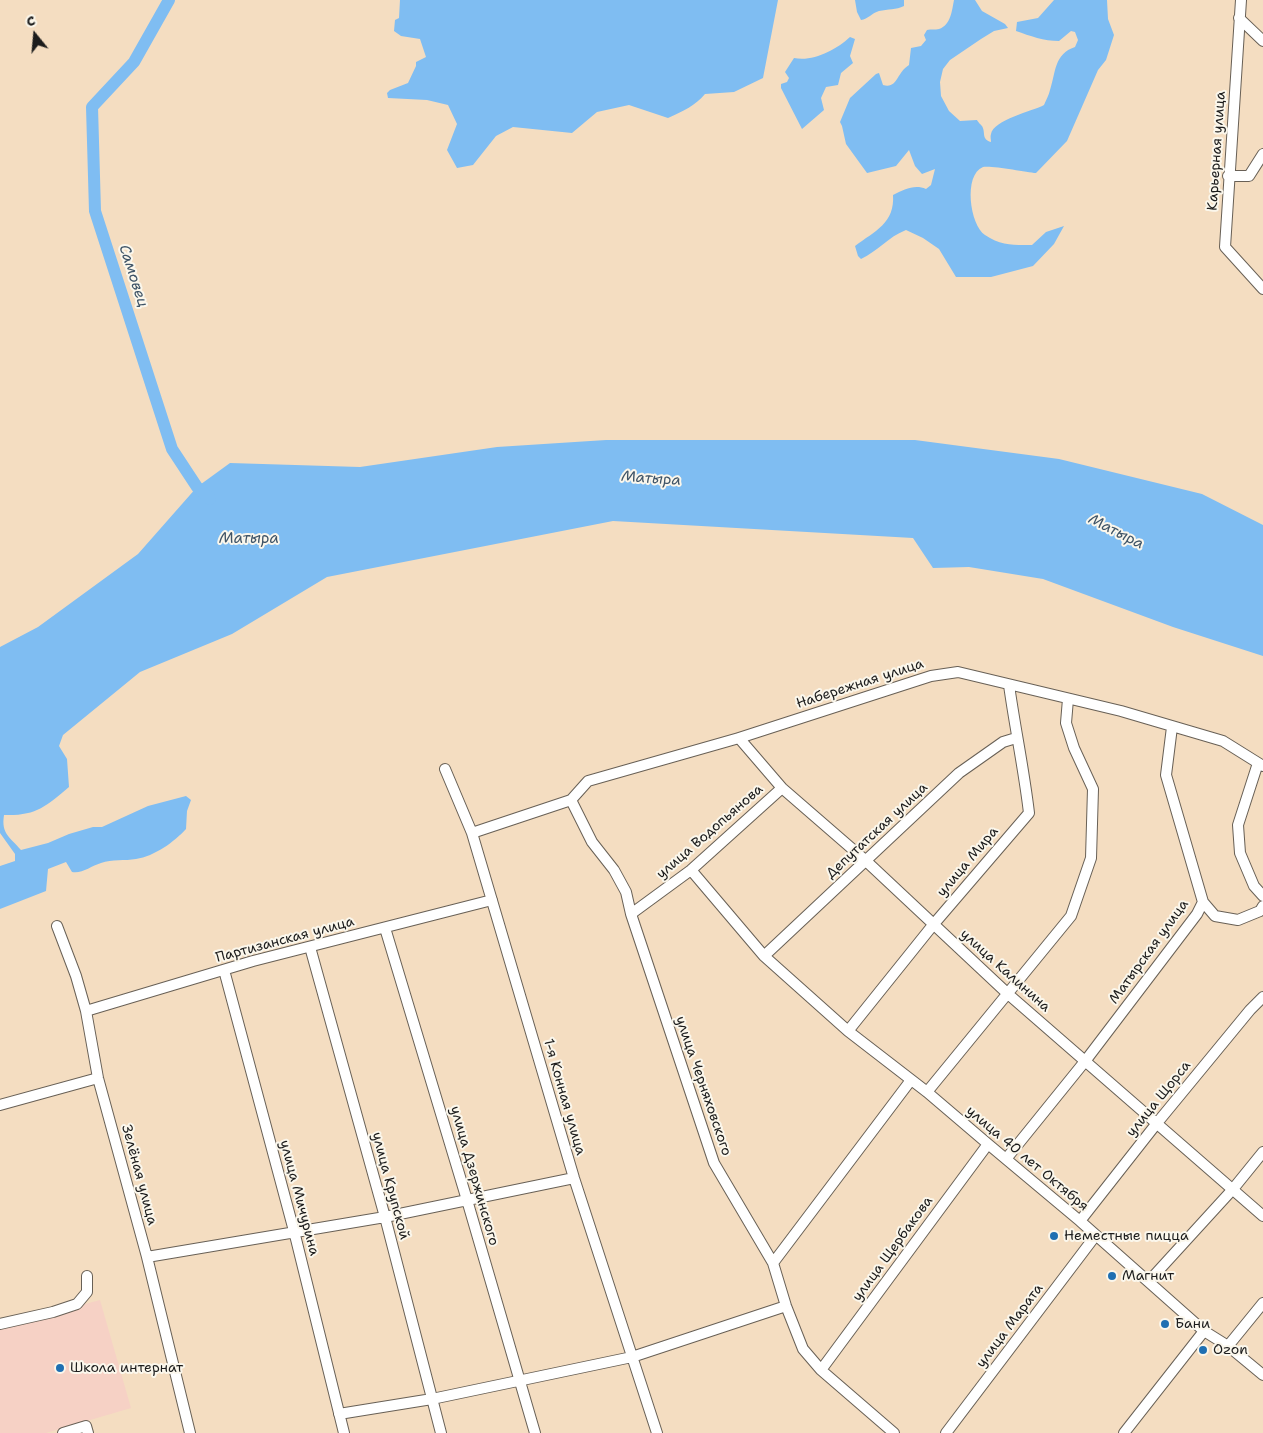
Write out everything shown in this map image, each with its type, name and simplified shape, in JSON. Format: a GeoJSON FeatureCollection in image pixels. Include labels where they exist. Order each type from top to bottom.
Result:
{"type":"FeatureCollection","features":[{"type":"Feature","properties":{"kind":"street","name":"Карьерная улица"},"geometry":{"type":"LineString","coordinates":[[1241,0],[1228,176],[1225,247],[1263,289]]}},
{"type":"Feature","properties":{"kind":"street"},"geometry":{"type":"LineString","coordinates":[[1239,18],[1263,41]]}},
{"type":"Feature","properties":{"kind":"street"},"geometry":{"type":"LineString","coordinates":[[1228,176],[1249,176],[1263,154]]}},
{"type":"Feature","properties":{"kind":"street","name":"Набережная улица"},"geometry":{"type":"LineString","coordinates":[[472,833],[571,800],[588,781],[739,738],[931,676],[958,672],[1121,711],[1223,741],[1260,765]]}},
{"type":"Feature","properties":{"kind":"street","name":"улица Мира"},"geometry":{"type":"LineString","coordinates":[[848,1031],[933,925],[1029,813],[1025,775],[1016,738],[1009,685]]}},
{"type":"Feature","properties":{"kind":"street"},"geometry":{"type":"LineString","coordinates":[[927,1092],[1072,916],[1091,858],[1093,789],[1074,748],[1066,723],[1068,699]]}},
{"type":"Feature","properties":{"kind":"street","name":"Матырская улица"},"geometry":{"type":"LineString","coordinates":[[1006,1160],[1086,1060],[1197,914],[1202,902],[1166,775],[1172,727]]}},
{"type":"Feature","properties":{"kind":"street","name":"улица Калинина"},"geometry":{"type":"LineString","coordinates":[[739,738],[782,788],[865,860],[1008,994],[1263,1216]]}},
{"type":"Feature","properties":{"kind":"street","name":"Депутатская улица"},"geometry":{"type":"LineString","coordinates":[[764,956],[959,773],[1003,742],[1016,738]]}},
{"type":"Feature","properties":{"kind":"street"},"geometry":{"type":"LineString","coordinates":[[1260,765],[1238,824],[1240,853],[1254,886],[1263,896]]}},
{"type":"Feature","properties":{"kind":"street","name":"1-я Конная улица"},"geometry":{"type":"LineString","coordinates":[[445,769],[472,833],[574,1178],[657,1433]]}},
{"type":"Feature","properties":{"kind":"street","name":"улица Водопьянова"},"geometry":{"type":"LineString","coordinates":[[631,914],[691,870],[782,788]]}},
{"type":"Feature","properties":{"kind":"street","name":"улица Черняховского"},"geometry":{"type":"LineString","coordinates":[[571,800],[592,842],[614,870],[626,892],[631,914],[714,1163],[773,1263],[786,1306],[803,1349],[821,1370],[894,1433]]}},
{"type":"Feature","properties":{"kind":"street","name":"улица 40 лет Октября"},"geometry":{"type":"LineString","coordinates":[[691,870],[764,956],[848,1031],[927,1092],[1080,1221],[1204,1331],[1228,1346],[1263,1375]]}},
{"type":"Feature","properties":{"kind":"street","name":"Партизанская улица"},"geometry":{"type":"LineString","coordinates":[[86,1011],[253,961],[492,900]]}},
{"type":"Feature","properties":{"kind":"street"},"geometry":{"type":"LineString","coordinates":[[1202,902],[1215,916],[1238,920],[1260,911],[1263,906]]}},
{"type":"Feature","properties":{"kind":"street","name":"Зелёная улица"},"geometry":{"type":"LineString","coordinates":[[58,926],[86,1011],[98,1078],[147,1257],[190,1433]]}},
{"type":"Feature","properties":{"kind":"street","name":"улица Дзержинского"},"geometry":{"type":"LineString","coordinates":[[385,928],[535,1433]]}},
{"type":"Feature","properties":{"kind":"street","name":"улица Крупской"},"geometry":{"type":"LineString","coordinates":[[310,947],[385,1217],[441,1433]]}},
{"type":"Feature","properties":{"kind":"street","name":"улица Мичурина"},"geometry":{"type":"LineString","coordinates":[[224,970],[294,1231],[344,1433]]}},
{"type":"Feature","properties":{"kind":"street","name":"улица Щорса"},"geometry":{"type":"LineString","coordinates":[[1080,1221],[1157,1123],[1250,1010],[1263,997]]}},
{"type":"Feature","properties":{"kind":"street"},"geometry":{"type":"LineString","coordinates":[[0,1105],[98,1078]]}},
{"type":"Feature","properties":{"kind":"street"},"geometry":{"type":"LineString","coordinates":[[773,1263],[911,1080]]}},
{"type":"Feature","properties":{"kind":"street","name":"улица Щербакова"},"geometry":{"type":"LineString","coordinates":[[821,1370],[988,1144]]}},
{"type":"Feature","properties":{"kind":"street"},"geometry":{"type":"LineString","coordinates":[[1149,1281],[1233,1189],[1263,1152]]}},
{"type":"Feature","properties":{"kind":"street"},"geometry":{"type":"LineString","coordinates":[[147,1257],[385,1217],[574,1178]]}},
{"type":"Feature","properties":{"kind":"street","name":"улица Марата"},"geometry":{"type":"LineString","coordinates":[[946,1433],[1096,1235]]}},
{"type":"Feature","properties":{"kind":"street"},"geometry":{"type":"LineString","coordinates":[[0,1324],[53,1312],[77,1304],[87,1292],[86,1276]]}},
{"type":"Feature","properties":{"kind":"street"},"geometry":{"type":"LineString","coordinates":[[1228,1346],[1263,1304]]}},
{"type":"Feature","properties":{"kind":"street"},"geometry":{"type":"LineString","coordinates":[[339,1414],[432,1398],[632,1357],[786,1306]]}},
{"type":"Feature","properties":{"kind":"street"},"geometry":{"type":"LineString","coordinates":[[1124,1433],[1204,1331]]}},
{"type":"Feature","properties":{"kind":"street"},"geometry":{"type":"LineString","coordinates":[[63,1433],[87,1430]]}},
{"type":"Feature","properties":{"kind":"shaded area","name":"Школа интернат"},"geometry":{"type":"Polygon","coordinates":[[[100,1300],[131,1408],[46,1433],[0,1433],[0,1327],[100,1300]]]}},
{"type":"Feature","properties":{"kind":"water"},"geometry":{"type":"Polygon","coordinates":[[[400,0],[778,0],[763,78],[734,92],[705,94],[693,105],[668,118],[629,105],[597,112],[572,133],[513,127],[496,136],[473,165],[457,168],[447,150],[457,124],[448,105],[427,100],[388,98],[387,93],[390,90],[408,83],[416,62],[426,57],[420,39],[401,36],[394,31],[395,20],[399,18],[400,0]]]}},
{"type":"Feature","properties":{"kind":"water"},"geometry":{"type":"Polygon","coordinates":[[[855,0],[904,0],[904,6],[879,11],[861,20],[857,12],[855,0]]]}},
{"type":"Feature","properties":{"kind":"water"},"geometry":{"type":"Polygon","coordinates":[[[954,0],[975,0],[982,11],[1005,24],[1008,28],[994,31],[950,60],[943,69],[940,82],[941,96],[949,111],[960,121],[977,120],[982,126],[986,139],[991,142],[993,129],[999,124],[1014,116],[1044,105],[1059,59],[1068,50],[1075,47],[1078,40],[1075,32],[1071,31],[1059,41],[1032,36],[1016,31],[1017,22],[1038,18],[1054,0],[1107,0],[1108,19],[1114,35],[1106,60],[1098,70],[1067,141],[1036,173],[987,167],[983,167],[977,172],[971,189],[973,211],[980,230],[991,239],[1008,244],[1032,245],[1046,232],[1064,226],[1054,244],[1033,266],[991,277],[956,277],[939,249],[923,238],[906,230],[861,259],[855,246],[876,231],[887,219],[893,205],[893,195],[913,187],[926,189],[931,185],[935,169],[922,174],[915,166],[909,150],[896,166],[867,173],[846,144],[840,122],[850,98],[876,74],[879,73],[883,85],[888,86],[894,83],[909,65],[911,48],[921,46],[926,40],[924,35],[927,30],[939,29],[946,24],[950,17],[954,0]]]}},
{"type":"Feature","properties":{"kind":"water"},"geometry":{"type":"Polygon","coordinates":[[[850,37],[855,39],[850,56],[853,63],[841,73],[838,85],[826,87],[821,98],[824,110],[802,129],[781,88],[781,84],[787,82],[789,78],[785,72],[794,58],[809,58],[824,54],[850,37]]]}},
{"type":"Feature","properties":{"kind":"water","name":"Матыра"},"geometry":{"type":"Polygon","coordinates":[[[606,440],[915,440],[1059,459],[1202,494],[1263,525],[1263,656],[1173,627],[1043,579],[969,567],[933,568],[913,538],[613,521],[327,577],[232,634],[140,672],[63,735],[59,746],[67,759],[69,787],[40,809],[24,814],[4,815],[5,831],[21,850],[48,843],[93,827],[102,827],[148,806],[186,796],[191,800],[187,811],[186,829],[164,848],[150,855],[132,860],[105,862],[76,872],[72,872],[66,862],[48,869],[46,891],[0,909],[0,866],[15,861],[15,854],[0,833],[0,647],[38,627],[138,554],[197,487],[230,463],[360,467],[497,447],[606,440]]]}},
{"type":"Feature","properties":{"kind":"waterway","name":"Самовец"},"geometry":{"type":"LineString","coordinates":[[169,0],[134,62],[92,107],[95,211],[172,449],[197,487],[210,499]]}},
{"type":"Feature","properties":{"kind":"place","name":"Неместные пицца"},"geometry":{"type":"Point","coordinates":[1054,1236]}},
{"type":"Feature","properties":{"kind":"place","name":"Магнит"},"geometry":{"type":"Point","coordinates":[1112,1276]}},
{"type":"Feature","properties":{"kind":"place","name":"Бани"},"geometry":{"type":"Point","coordinates":[1165,1324]}},
{"type":"Feature","properties":{"kind":"place","name":"Ozon"},"geometry":{"type":"Point","coordinates":[1203,1350]}},
{"type":"Feature","properties":{"kind":"place","name":"Школа интернат"},"geometry":{"type":"Point","coordinates":[60,1368]}}]}
